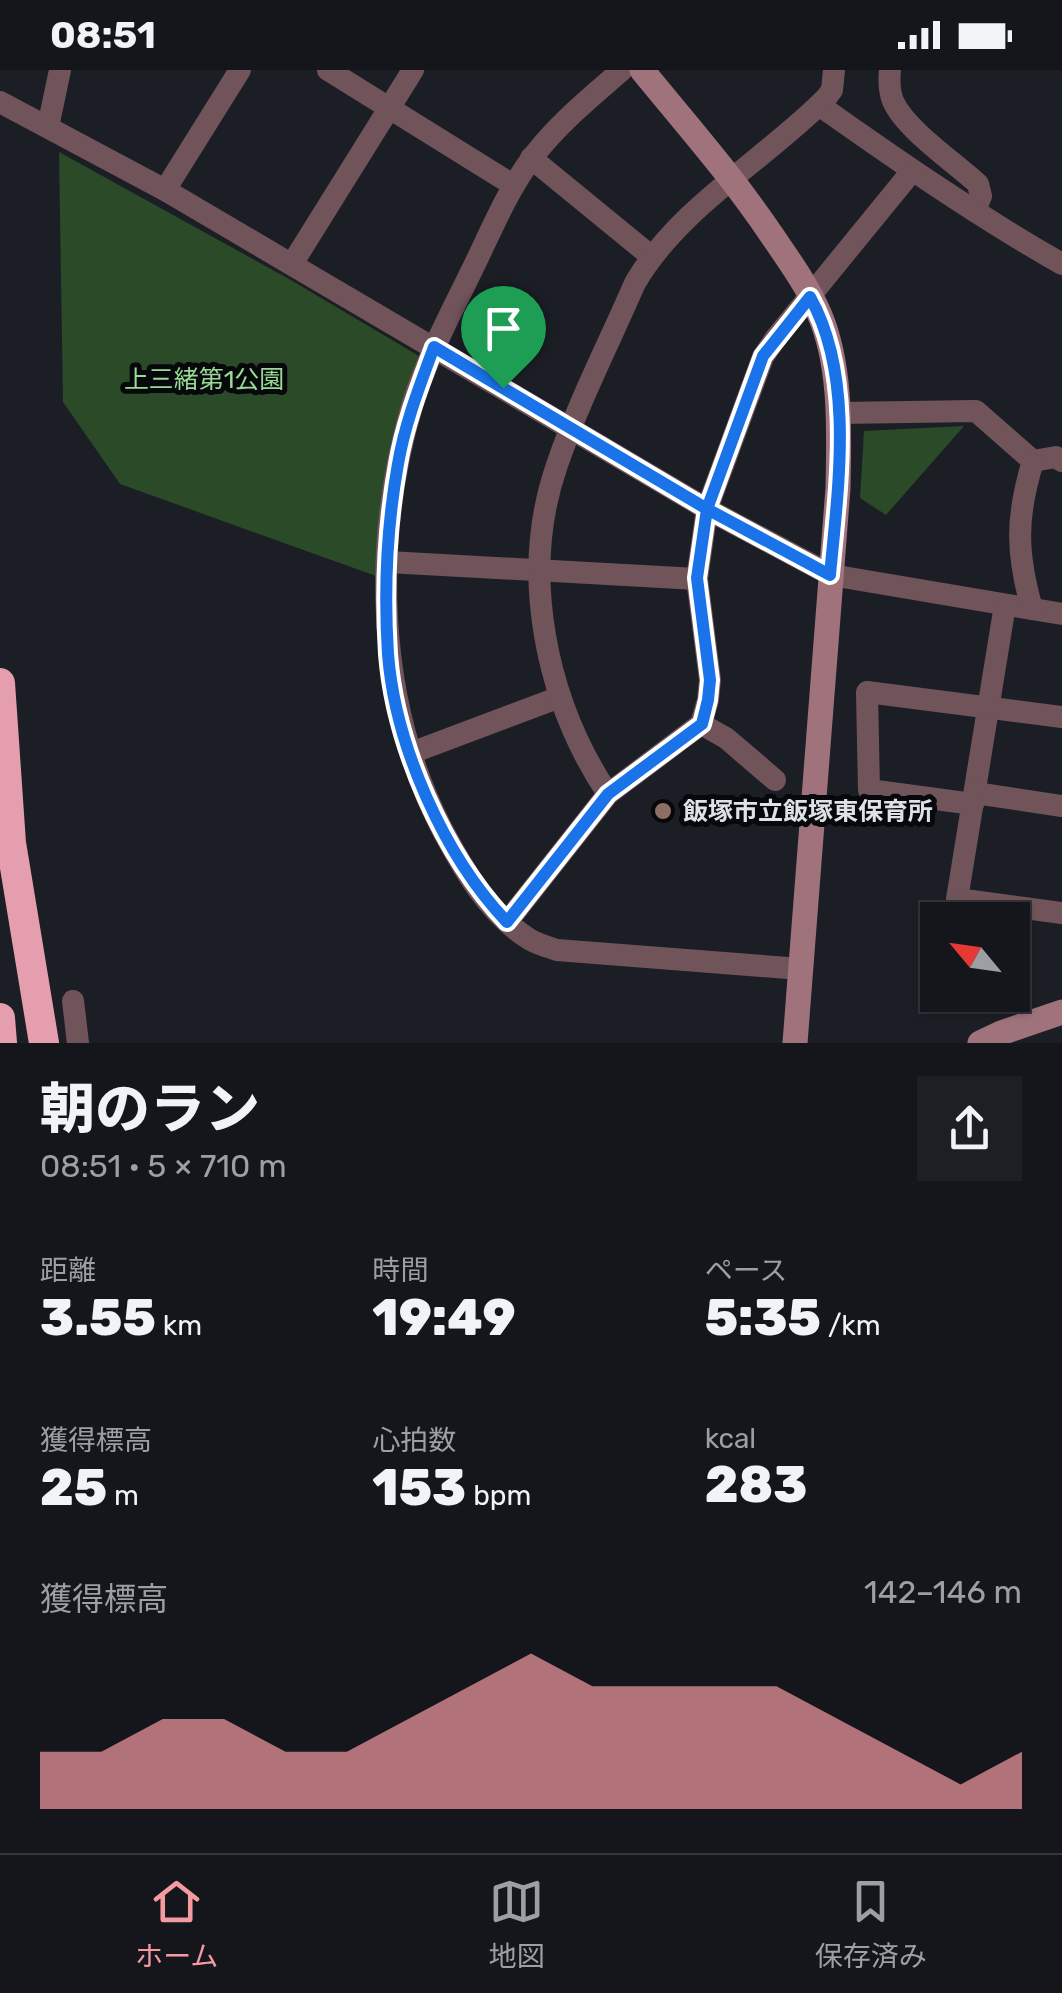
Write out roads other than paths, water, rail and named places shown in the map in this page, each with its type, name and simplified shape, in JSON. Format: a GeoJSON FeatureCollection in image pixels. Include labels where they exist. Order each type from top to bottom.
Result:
{"type":"FeatureCollection","features":[{"type":"Feature","properties":{"kind":"highway"},"geometry":{"type":"LineString","coordinates":[[0,683],[11,843],[44,1043]]}},
{"type":"Feature","properties":{"kind":"highway"},"geometry":{"type":"LineString","coordinates":[[0,1018],[2,1043]]}},
{"type":"Feature","properties":{"kind":"street"},"geometry":{"type":"LineString","coordinates":[[40,122],[60,70]]}},
{"type":"Feature","properties":{"kind":"street"},"geometry":{"type":"LineString","coordinates":[[165,190],[240,70]]}},
{"type":"Feature","properties":{"kind":"street"},"geometry":{"type":"LineString","coordinates":[[328,70],[513,185]]}},
{"type":"Feature","properties":{"kind":"street"},"geometry":{"type":"LineString","coordinates":[[292,264],[412,70]]}},
{"type":"Feature","properties":{"kind":"street"},"geometry":{"type":"LineString","coordinates":[[622,70],[562,123],[513,185],[434,347],[413,404],[398,461],[388,562],[388,657],[397,705],[430,806],[458,859],[484,898],[531,941],[557,950],[801,969]]}},
{"type":"Feature","properties":{"kind":"street"},"geometry":{"type":"LineString","coordinates":[[642,70],[731,178],[791,262],[820,314],[834,366],[839,413],[838,488],[795,1043]]}},
{"type":"Feature","properties":{"kind":"street"},"geometry":{"type":"LineString","coordinates":[[608,794],[578,744],[560,697],[542,620],[540,570],[546,506],[556,467],[635,282],[652,257],[731,178],[819,106],[832,90],[834,70]]}},
{"type":"Feature","properties":{"kind":"street"},"geometry":{"type":"LineString","coordinates":[[890,70],[893,100],[905,120],[978,184],[981,196],[975,211]]}},
{"type":"Feature","properties":{"kind":"street"},"geometry":{"type":"LineString","coordinates":[[0,102],[165,190],[707,509],[830,575],[1062,614]]}},
{"type":"Feature","properties":{"kind":"street"},"geometry":{"type":"LineString","coordinates":[[819,106],[1062,264]]}},
{"type":"Feature","properties":{"kind":"street"},"geometry":{"type":"LineString","coordinates":[[532,158],[652,257]]}},
{"type":"Feature","properties":{"kind":"street"},"geometry":{"type":"LineString","coordinates":[[507,922],[608,794],[702,724],[710,680],[697,578],[707,509],[763,356],[912,170]]}},
{"type":"Feature","properties":{"kind":"street"},"geometry":{"type":"LineString","coordinates":[[839,413],[976,411],[1033,461]]}},
{"type":"Feature","properties":{"kind":"street"},"geometry":{"type":"LineString","coordinates":[[1033,461],[1056,457],[1062,460]]}},
{"type":"Feature","properties":{"kind":"street"},"geometry":{"type":"LineString","coordinates":[[1032,609],[1020,554],[1020,522],[1033,461]]}},
{"type":"Feature","properties":{"kind":"street"},"geometry":{"type":"LineString","coordinates":[[388,562],[697,578]]}},
{"type":"Feature","properties":{"kind":"street"},"geometry":{"type":"LineString","coordinates":[[1005,605],[957,899],[1062,913]]}},
{"type":"Feature","properties":{"kind":"street"},"geometry":{"type":"LineString","coordinates":[[1062,717],[866,692],[870,790],[1062,806]]}},
{"type":"Feature","properties":{"kind":"street"},"geometry":{"type":"LineString","coordinates":[[410,753],[560,697]]}},
{"type":"Feature","properties":{"kind":"street"},"geometry":{"type":"LineString","coordinates":[[702,724],[726,738],[775,780]]}},
{"type":"Feature","properties":{"kind":"street"},"geometry":{"type":"LineString","coordinates":[[73,1001],[78,1043]]}},
{"type":"Feature","properties":{"kind":"street"},"geometry":{"type":"LineString","coordinates":[[980,1043],[1062,1012]]}},
{"type":"Feature","properties":{"kind":"place","name":"飯塚市立飯塚東保育所"},"geometry":{"type":"Point","coordinates":[663,811]}},
{"type":"Feature","properties":{"kind":"park label","name":"上三緒第1公園"},"geometry":{"type":"Point","coordinates":[204,379]}}]}
